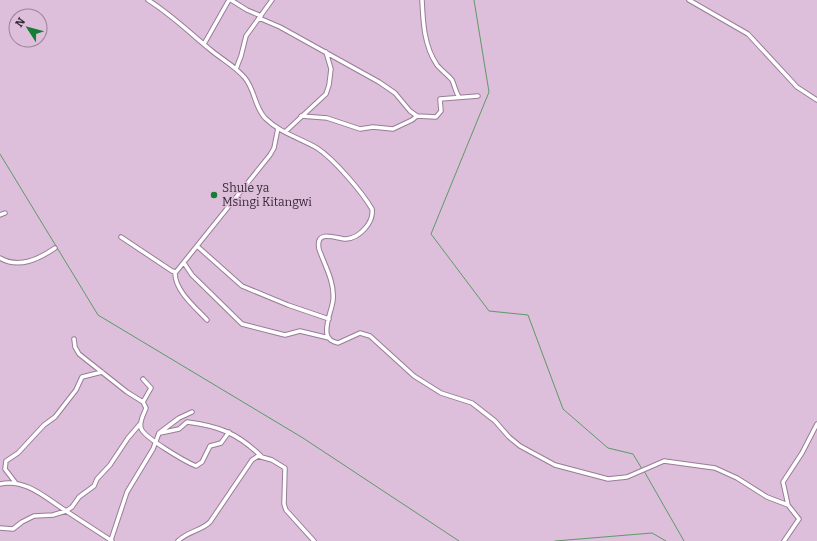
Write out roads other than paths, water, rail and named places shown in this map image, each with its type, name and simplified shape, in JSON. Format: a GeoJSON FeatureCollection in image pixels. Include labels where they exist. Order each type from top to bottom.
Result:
{"type":"FeatureCollection","features":[{"type":"Feature","properties":{"kind":"street"},"geometry":{"type":"LineString","coordinates":[[148,0],[179,22],[236,69],[248,83],[259,111],[278,128],[322,152],[346,175],[372,209],[371,222],[365,229],[354,236],[345,239],[327,235],[319,242],[318,248],[333,291],[334,299],[327,329],[329,338]]}},
{"type":"Feature","properties":{"kind":"street"},"geometry":{"type":"LineString","coordinates":[[204,44],[230,0],[326,52],[388,88],[399,97],[410,111],[417,116],[436,117],[441,111],[440,99],[478,96]]}},
{"type":"Feature","properties":{"kind":"street"},"geometry":{"type":"LineString","coordinates":[[236,69],[246,36],[272,0]]}},
{"type":"Feature","properties":{"kind":"street"},"geometry":{"type":"LineString","coordinates":[[422,0],[423,27],[428,50],[439,67],[452,80],[453,88],[460,97]]}},
{"type":"Feature","properties":{"kind":"street"},"geometry":{"type":"LineString","coordinates":[[689,0],[748,34],[797,87],[817,100]]}},
{"type":"Feature","properties":{"kind":"street"},"geometry":{"type":"LineString","coordinates":[[285,132],[328,91],[331,69],[326,52]]}},
{"type":"Feature","properties":{"kind":"street"},"geometry":{"type":"LineString","coordinates":[[301,116],[327,118],[360,129],[393,129],[417,116]]}},
{"type":"Feature","properties":{"kind":"street"},"geometry":{"type":"LineString","coordinates":[[175,272],[184,263],[270,155],[274,148],[278,128]]}},
{"type":"Feature","properties":{"kind":"street"},"geometry":{"type":"LineString","coordinates":[[0,215],[5,213]]}},
{"type":"Feature","properties":{"kind":"street"},"geometry":{"type":"LineString","coordinates":[[121,238],[175,272],[178,282],[190,302],[207,320]]}},
{"type":"Feature","properties":{"kind":"street"},"geometry":{"type":"LineString","coordinates":[[197,246],[242,286],[288,305],[329,319]]}},
{"type":"Feature","properties":{"kind":"street"},"geometry":{"type":"LineString","coordinates":[[0,258],[9,261],[28,262],[41,258],[55,248]]}},
{"type":"Feature","properties":{"kind":"street"},"geometry":{"type":"LineString","coordinates":[[184,263],[192,275],[242,324],[285,335],[300,331],[329,338],[338,343],[360,334],[370,336],[414,376],[441,393],[472,403],[495,421],[509,437],[520,446],[555,465],[608,479],[627,477],[664,461],[715,468],[742,481],[767,497],[788,505]]}},
{"type":"Feature","properties":{"kind":"street"},"geometry":{"type":"LineString","coordinates":[[0,528],[13,529],[32,517],[52,515],[66,511],[74,506],[79,497],[94,486],[97,479],[110,465],[128,438],[140,424],[146,409],[143,402],[126,392],[79,354],[75,348],[74,339]]}},
{"type":"Feature","properties":{"kind":"street"},"geometry":{"type":"LineString","coordinates":[[15,482],[5,469],[6,461],[18,453],[38,431],[55,418],[76,390],[82,377],[102,372]]}},
{"type":"Feature","properties":{"kind":"street"},"geometry":{"type":"LineString","coordinates":[[143,379],[151,388],[143,402]]}},
{"type":"Feature","properties":{"kind":"street"},"geometry":{"type":"LineString","coordinates":[[0,484],[15,482],[28,486],[112,541],[127,492],[155,443],[159,433],[179,418],[192,412]]}},
{"type":"Feature","properties":{"kind":"street"},"geometry":{"type":"LineString","coordinates":[[159,433],[179,429],[187,422],[207,424],[229,432],[250,446],[261,456],[284,468],[284,507],[288,514],[314,541]]}},
{"type":"Feature","properties":{"kind":"street"},"geometry":{"type":"LineString","coordinates":[[140,424],[141,430],[155,443],[196,466],[202,462],[210,446],[221,443],[229,432]]}},
{"type":"Feature","properties":{"kind":"street"},"geometry":{"type":"LineString","coordinates":[[784,541],[799,521],[798,517],[788,505],[783,482],[802,453],[817,424]]}},
{"type":"Feature","properties":{"kind":"street"},"geometry":{"type":"LineString","coordinates":[[178,541],[188,533],[204,527],[210,522],[252,460],[256,456],[261,456]]}},
{"type":"Feature","properties":{"kind":"waterway"},"geometry":{"type":"LineString","coordinates":[[474,0],[489,92],[431,234],[489,311],[528,315],[563,409],[608,448],[633,454],[642,469]]}},
{"type":"Feature","properties":{"kind":"waterway"},"geometry":{"type":"LineString","coordinates":[[0,154],[98,315],[303,438],[459,541]]}},
{"type":"Feature","properties":{"kind":"waterway"},"geometry":{"type":"LineString","coordinates":[[644,471],[684,541]]}},
{"type":"Feature","properties":{"kind":"waterway"},"geometry":{"type":"LineString","coordinates":[[555,541],[652,533],[666,541]]}},
{"type":"Feature","properties":{"kind":"place","name":"Shule ya Msingi Kitangwi"},"geometry":{"type":"Point","coordinates":[214,195]}}]}
